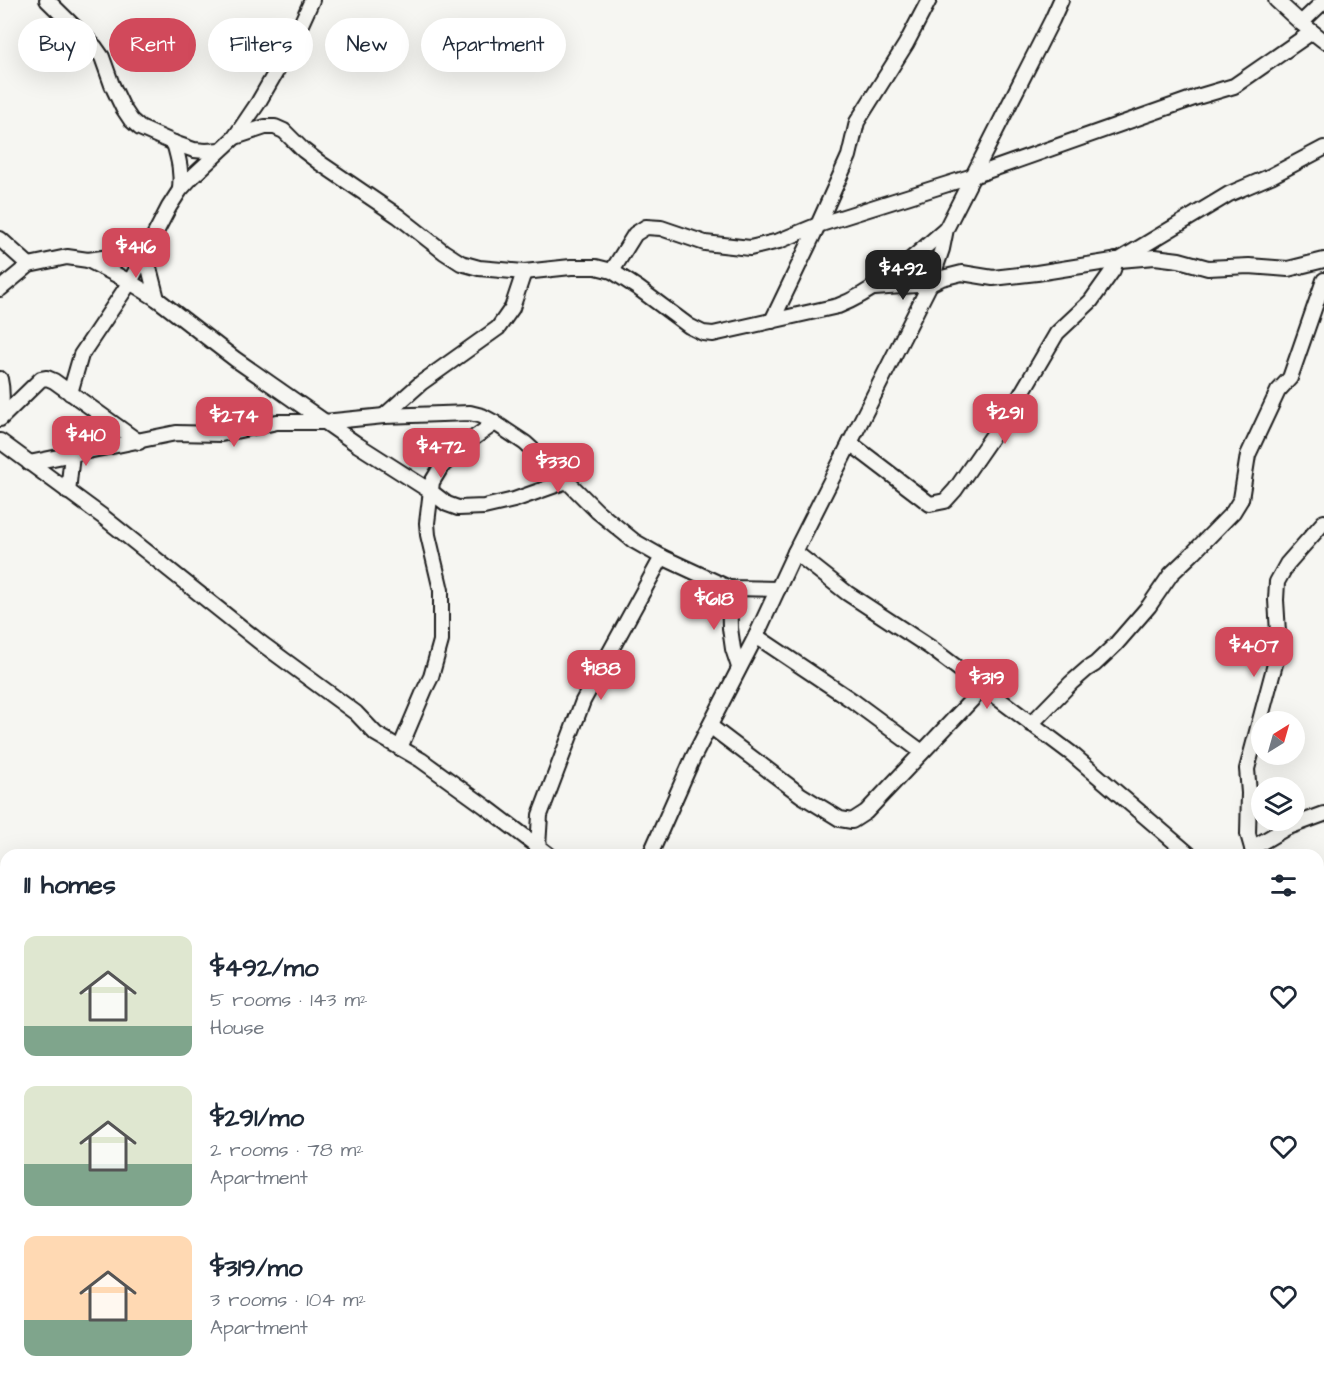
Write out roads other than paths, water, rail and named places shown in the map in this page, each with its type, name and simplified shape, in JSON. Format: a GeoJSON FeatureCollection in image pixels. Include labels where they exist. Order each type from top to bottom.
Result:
{"type":"FeatureCollection","features":[{"type":"Feature","properties":{"kind":"street"},"geometry":{"type":"LineString","coordinates":[[47,0],[95,47],[102,57],[123,108],[140,128],[194,150],[220,150]]}},
{"type":"Feature","properties":{"kind":"street"},"geometry":{"type":"LineString","coordinates":[[70,393],[81,355],[130,282],[169,207],[180,190],[235,137],[258,103],[292,44],[312,0]]}},
{"type":"Feature","properties":{"kind":"street"},"geometry":{"type":"LineString","coordinates":[[772,321],[849,156],[857,122],[906,44],[929,0]]}},
{"type":"Feature","properties":{"kind":"street"},"geometry":{"type":"LineString","coordinates":[[653,849],[676,796],[795,552],[930,284],[946,229],[1061,0]]}},
{"type":"Feature","properties":{"kind":"street"},"geometry":{"type":"LineString","coordinates":[[1276,0],[1324,41]]}},
{"type":"Feature","properties":{"kind":"street"},"geometry":{"type":"LineString","coordinates":[[612,271],[635,234],[646,227],[661,228],[705,243],[750,248],[779,241],[818,225],[973,176],[1234,86],[1307,27],[1324,1]]}},
{"type":"Feature","properties":{"kind":"street"},"geometry":{"type":"LineString","coordinates":[[235,137],[264,127],[274,127],[284,131],[311,157],[462,263],[478,268],[524,272],[588,267],[612,271],[689,326],[703,333],[713,334],[838,306],[854,300],[874,288],[946,229]]}},
{"type":"Feature","properties":{"kind":"street"},"geometry":{"type":"LineString","coordinates":[[174,143],[182,178],[180,190]]}},
{"type":"Feature","properties":{"kind":"street"},"geometry":{"type":"LineString","coordinates":[[850,442],[930,504],[945,501],[1020,396],[1057,333],[1091,301],[1113,270],[1117,260],[1220,199],[1271,176],[1324,148]]}},
{"type":"Feature","properties":{"kind":"street"},"geometry":{"type":"LineString","coordinates":[[0,239],[29,265]]}},
{"type":"Feature","properties":{"kind":"street"},"geometry":{"type":"LineString","coordinates":[[0,289],[29,265],[67,257],[88,260],[145,252]]}},
{"type":"Feature","properties":{"kind":"street"},"geometry":{"type":"LineString","coordinates":[[145,252],[157,299]]}},
{"type":"Feature","properties":{"kind":"street"},"geometry":{"type":"LineString","coordinates":[[874,288],[930,284],[962,273],[993,278],[1117,260],[1155,258],[1208,268],[1249,266],[1288,268],[1324,260]]}},
{"type":"Feature","properties":{"kind":"street"},"geometry":{"type":"LineString","coordinates":[[88,260],[157,299],[234,359],[447,504],[468,509],[484,507],[514,501],[567,480]]}},
{"type":"Feature","properties":{"kind":"street"},"geometry":{"type":"LineString","coordinates":[[384,416],[421,383],[498,328],[512,308],[524,272]]}},
{"type":"Feature","properties":{"kind":"street"},"geometry":{"type":"LineString","coordinates":[[1031,724],[1071,683],[1116,644],[1149,606],[1171,574],[1233,512],[1241,499],[1248,455],[1278,391],[1290,378],[1324,280]]}},
{"type":"Feature","properties":{"kind":"street"},"geometry":{"type":"LineString","coordinates":[[0,418],[41,379],[47,378],[139,442]]}},
{"type":"Feature","properties":{"kind":"street"},"geometry":{"type":"LineString","coordinates":[[0,379],[2,404],[0,418]]}},
{"type":"Feature","properties":{"kind":"street"},"geometry":{"type":"LineString","coordinates":[[29,463],[176,433],[221,434],[278,422],[324,422],[384,416],[470,413],[495,423],[525,443],[567,480],[597,511],[634,541],[662,557],[729,588],[778,589]]}},
{"type":"Feature","properties":{"kind":"street"},"geometry":{"type":"LineString","coordinates":[[400,748],[431,677],[441,641],[441,590],[428,535],[430,491],[441,466],[468,442],[495,423]]}},
{"type":"Feature","properties":{"kind":"street"},"geometry":{"type":"LineString","coordinates":[[0,441],[102,516],[261,643],[356,713],[376,734],[421,760],[541,849]]}},
{"type":"Feature","properties":{"kind":"street"},"geometry":{"type":"LineString","coordinates":[[68,492],[72,454]]}},
{"type":"Feature","properties":{"kind":"street"},"geometry":{"type":"LineString","coordinates":[[1252,849],[1248,834],[1247,770],[1279,649],[1277,582],[1287,564],[1324,522]]}},
{"type":"Feature","properties":{"kind":"street"},"geometry":{"type":"LineString","coordinates":[[795,552],[847,593],[931,648],[1072,754],[1183,849]]}},
{"type":"Feature","properties":{"kind":"street"},"geometry":{"type":"LineString","coordinates":[[544,849],[540,815],[583,701],[662,557]]}},
{"type":"Feature","properties":{"kind":"street"},"geometry":{"type":"LineString","coordinates":[[729,588],[730,628],[739,667]]}},
{"type":"Feature","properties":{"kind":"street"},"geometry":{"type":"LineString","coordinates":[[756,636],[853,701],[922,752]]}},
{"type":"Feature","properties":{"kind":"street"},"geometry":{"type":"LineString","coordinates":[[710,726],[801,795],[840,819],[852,821],[866,812],[983,688]]}},
{"type":"Feature","properties":{"kind":"street"},"geometry":{"type":"LineString","coordinates":[[1256,849],[1286,828],[1324,814]]}}]}
